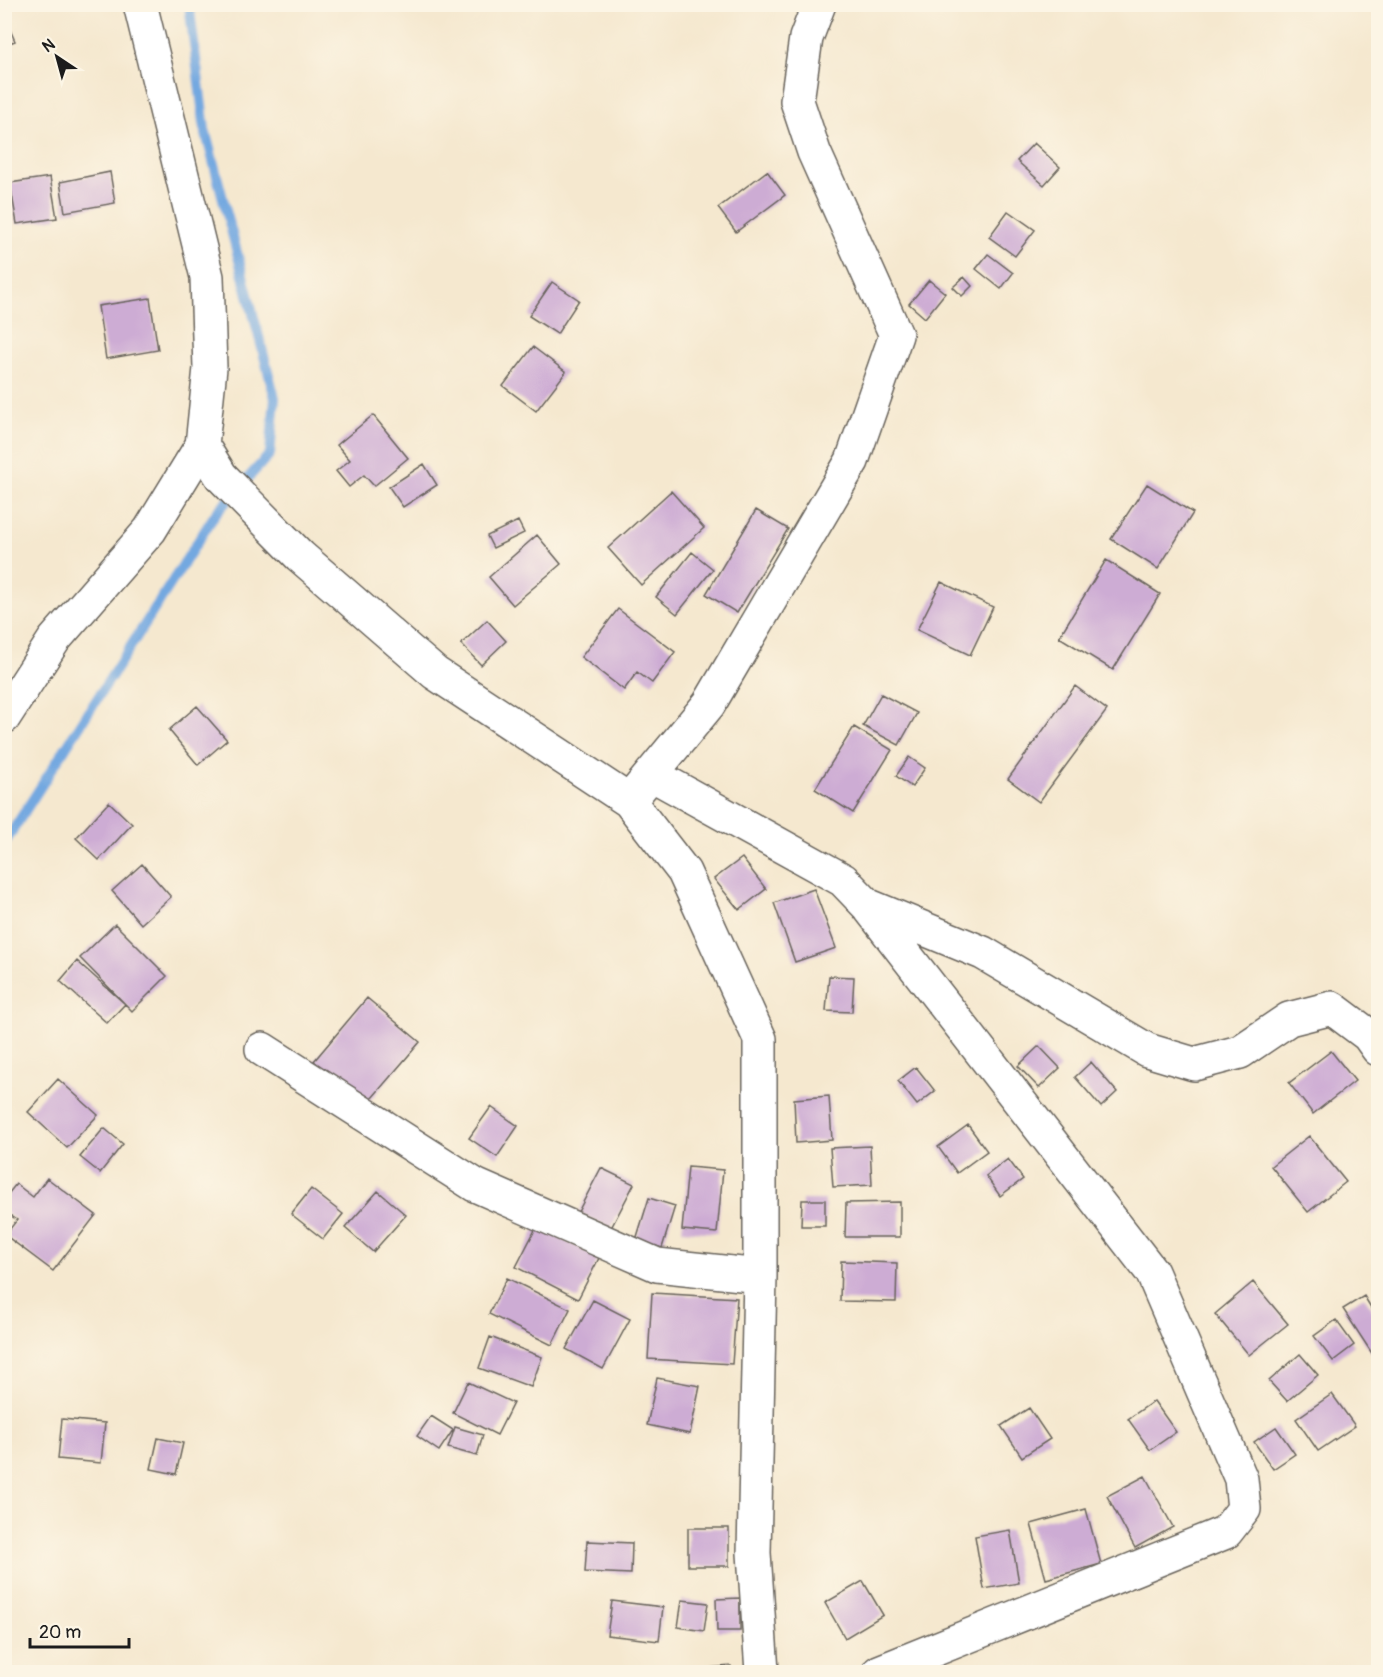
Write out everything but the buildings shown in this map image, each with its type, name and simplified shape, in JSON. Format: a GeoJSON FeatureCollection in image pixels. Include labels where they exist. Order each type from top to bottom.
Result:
{"type":"FeatureCollection","features":[{"type":"Feature","properties":{"kind":"street"},"geometry":{"type":"LineString","coordinates":[[4,717],[54,640],[150,530],[202,445],[210,368],[207,277],[140,4]]}},
{"type":"Feature","properties":{"kind":"street"},"geometry":{"type":"LineString","coordinates":[[629,801],[709,704],[852,461],[896,335],[814,152],[797,100],[806,38],[819,4]]}},
{"type":"Feature","properties":{"kind":"street"},"geometry":{"type":"LineString","coordinates":[[202,445],[222,476],[300,556],[435,674],[629,801],[684,872],[760,1039],[760,1276],[754,1553],[762,1672]]}},
{"type":"Feature","properties":{"kind":"street"},"geometry":{"type":"LineString","coordinates":[[651,774],[843,880],[867,906],[1152,1272],[1241,1479],[1244,1509],[1226,1532],[879,1672]]}},
{"type":"Feature","properties":{"kind":"street"},"geometry":{"type":"LineString","coordinates":[[867,906],[983,953],[1147,1050],[1194,1064],[1240,1052],[1290,1019],[1332,1008],[1368,1035],[1378,1049]]}},
{"type":"Feature","properties":{"kind":"street"},"geometry":{"type":"LineString","coordinates":[[262,1049],[475,1185],[657,1266],[760,1276]]}},
{"type":"Feature","properties":{"kind":"waterway"},"geometry":{"type":"LineString","coordinates":[[4,844],[216,513],[270,454],[275,398],[205,130],[189,4]]}}]}
